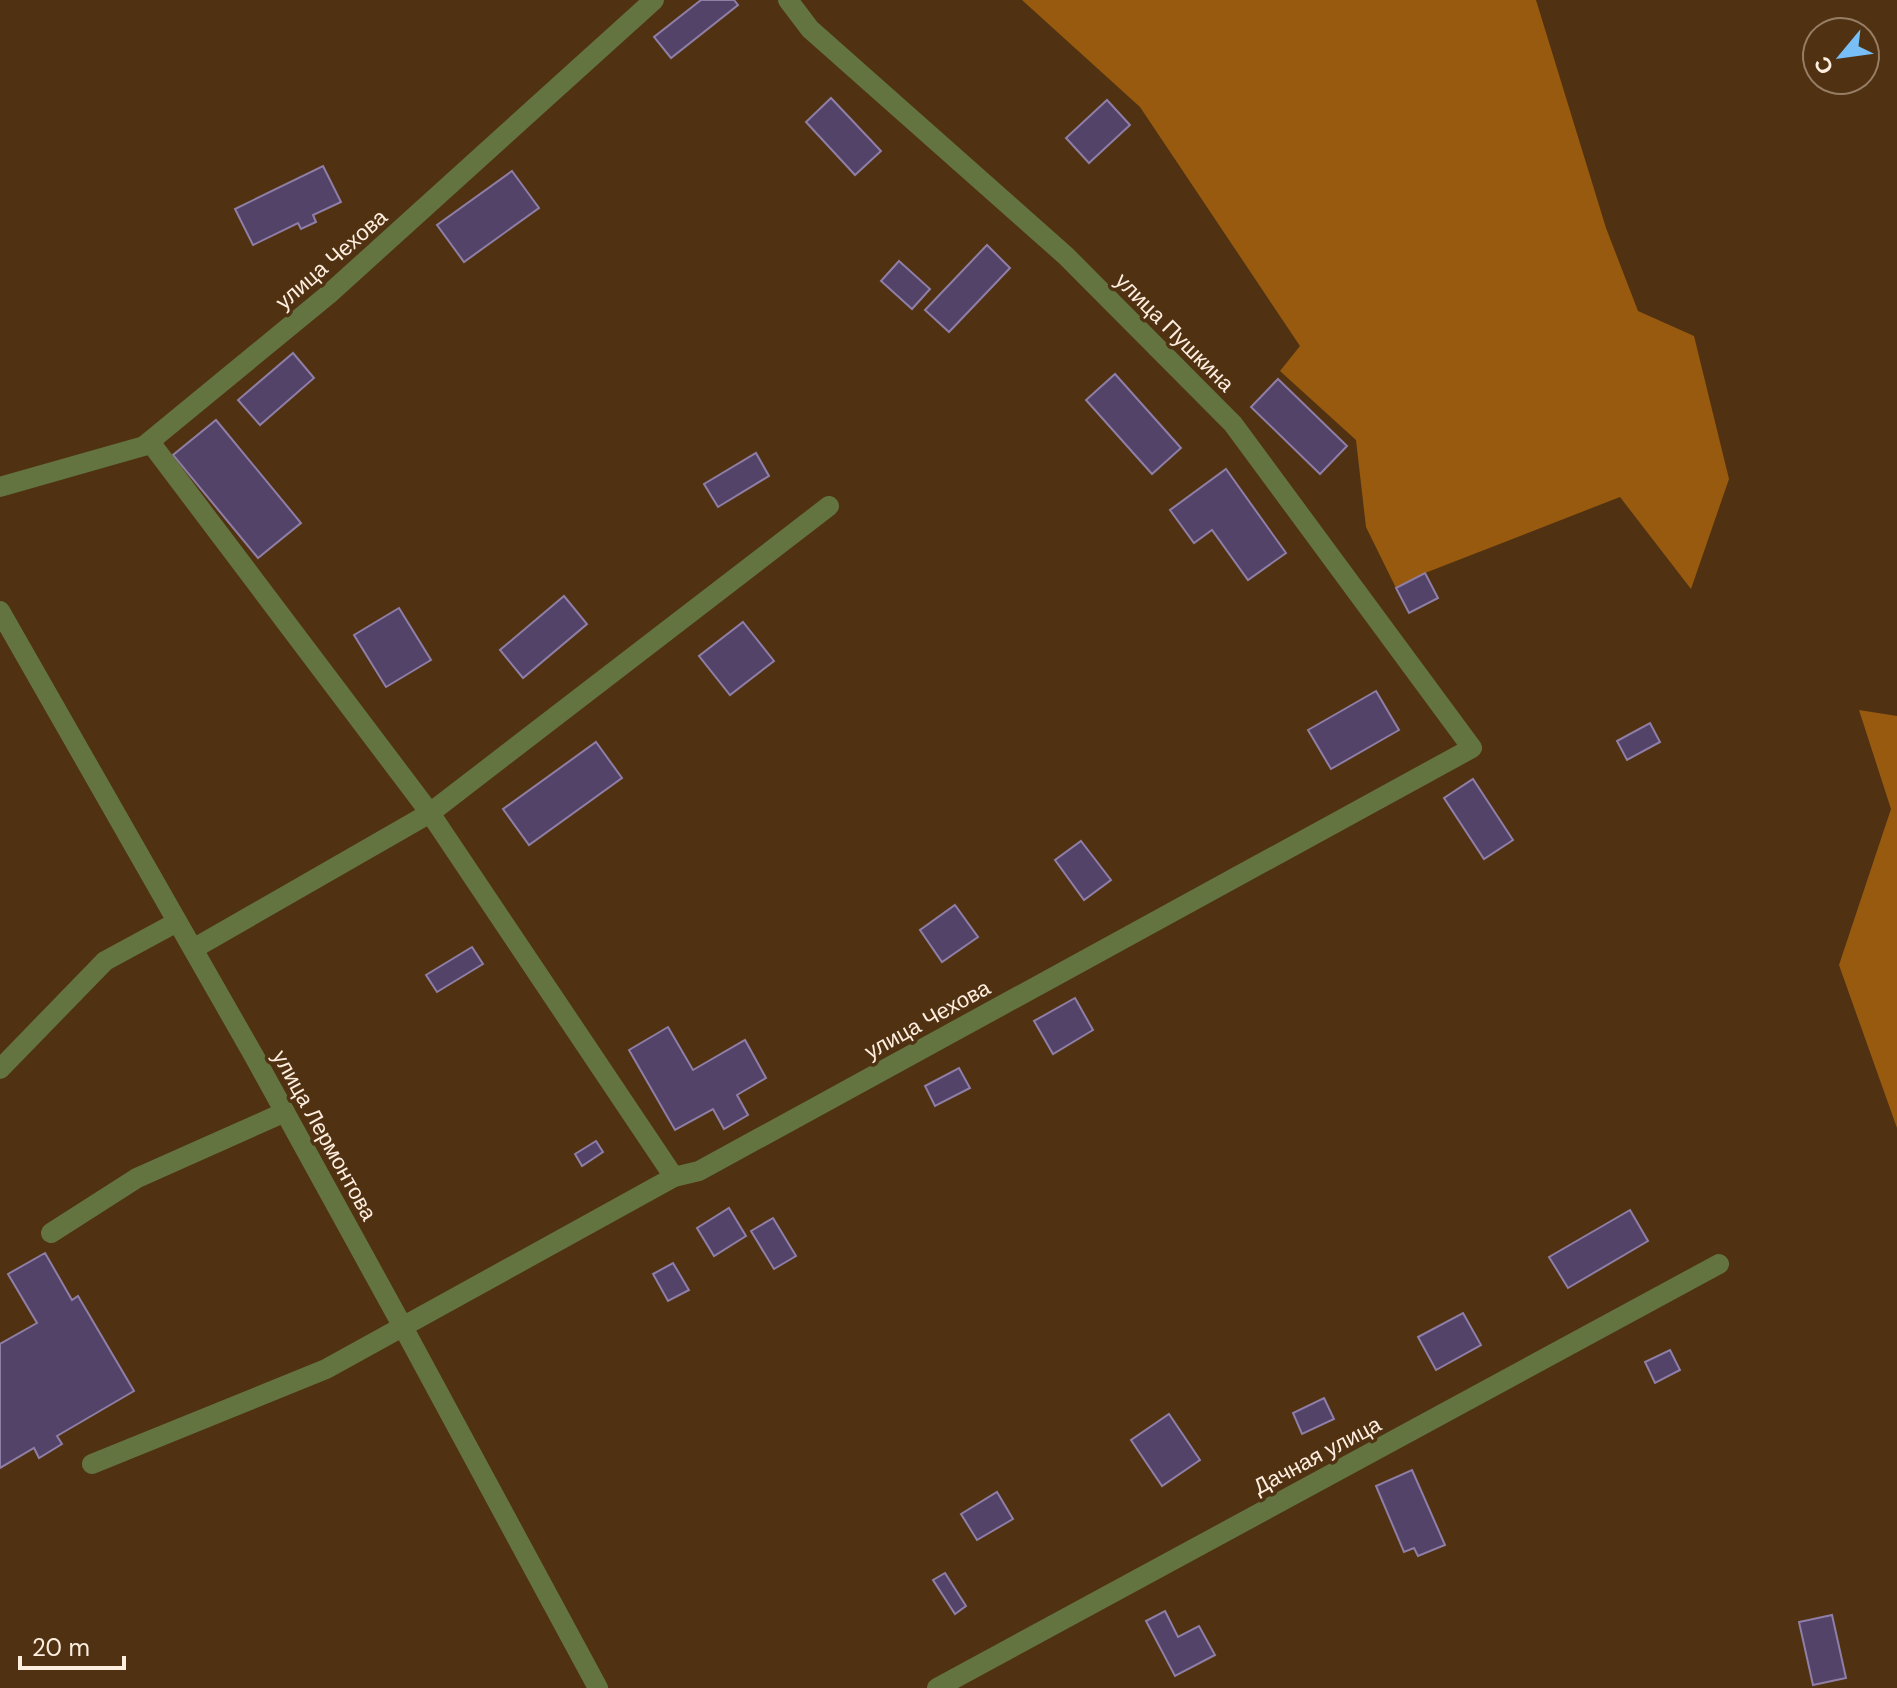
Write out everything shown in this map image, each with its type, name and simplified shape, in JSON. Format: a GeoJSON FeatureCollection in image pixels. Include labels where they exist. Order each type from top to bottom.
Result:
{"type":"FeatureCollection","features":[{"type":"Feature","properties":{"kind":"street","name":"улица Чехова"},"geometry":{"type":"LineString","coordinates":[[0,487],[150,442],[329,294],[654,0]]}},
{"type":"Feature","properties":{"kind":"street","name":"улица Пушкина"},"geometry":{"type":"LineString","coordinates":[[788,0],[810,29],[1066,256],[1233,424],[1472,748]]}},
{"type":"Feature","properties":{"kind":"street"},"geometry":{"type":"LineString","coordinates":[[150,442],[430,813],[674,1177]]}},
{"type":"Feature","properties":{"kind":"street"},"geometry":{"type":"LineString","coordinates":[[193,949],[430,813],[829,506]]}},
{"type":"Feature","properties":{"kind":"street","name":"улица Лермонтова"},"geometry":{"type":"LineString","coordinates":[[0,611],[285,1112],[598,1688]]}},
{"type":"Feature","properties":{"kind":"street","name":"улица Чехова"},"geometry":{"type":"LineString","coordinates":[[92,1464],[326,1369],[674,1177],[699,1171],[1472,748]]}},
{"type":"Feature","properties":{"kind":"street"},"geometry":{"type":"LineString","coordinates":[[0,1069],[105,961],[177,922]]}},
{"type":"Feature","properties":{"kind":"street"},"geometry":{"type":"LineString","coordinates":[[51,1233],[137,1178],[285,1112]]}},
{"type":"Feature","properties":{"kind":"street","name":"Дачная улица"},"geometry":{"type":"LineString","coordinates":[[937,1688],[1719,1264]]}},
{"type":"Feature","properties":{"kind":"shaded area"},"geometry":{"type":"Polygon","coordinates":[[[1022,0],[1536,0],[1606,228],[1638,311],[1694,336],[1729,479],[1691,589],[1620,497],[1425,573],[1396,588],[1366,527],[1356,440],[1280,371],[1300,346],[1140,107],[1022,0]]]}},
{"type":"Feature","properties":{"kind":"shaded area"},"geometry":{"type":"Polygon","coordinates":[[[1859,710],[1897,716],[1897,1128],[1839,965],[1891,809],[1859,710]]]}},
{"type":"Feature","properties":{"kind":"building"},"geometry":{"type":"Polygon","coordinates":[[[701,0],[734,0],[738,5],[671,58],[654,37],[701,0]]]}},
{"type":"Feature","properties":{"kind":"building"},"geometry":{"type":"Polygon","coordinates":[[[831,98],[881,151],[855,175],[806,122],[831,98]]]}},
{"type":"Feature","properties":{"kind":"building"},"geometry":{"type":"Polygon","coordinates":[[[1107,100],[1130,125],[1089,163],[1066,138],[1107,100]]]}},
{"type":"Feature","properties":{"kind":"building"},"geometry":{"type":"Polygon","coordinates":[[[323,166],[341,202],[313,215],[316,222],[301,229],[298,223],[253,245],[235,209],[323,166]]]}},
{"type":"Feature","properties":{"kind":"building"},"geometry":{"type":"Polygon","coordinates":[[[512,171],[539,208],[464,262],[437,225],[512,171]]]}},
{"type":"Feature","properties":{"kind":"building"},"geometry":{"type":"Polygon","coordinates":[[[987,245],[1010,268],[949,332],[925,310],[987,245]]]}},
{"type":"Feature","properties":{"kind":"building"},"geometry":{"type":"Polygon","coordinates":[[[899,261],[930,289],[912,309],[881,281],[899,261]]]}},
{"type":"Feature","properties":{"kind":"building"},"geometry":{"type":"Polygon","coordinates":[[[293,353],[314,378],[260,425],[238,400],[293,353]]]}},
{"type":"Feature","properties":{"kind":"building"},"geometry":{"type":"Polygon","coordinates":[[[1115,374],[1181,448],[1152,474],[1086,400],[1115,374]]]}},
{"type":"Feature","properties":{"kind":"building"},"geometry":{"type":"Polygon","coordinates":[[[1278,379],[1347,446],[1320,474],[1251,407],[1278,379]]]}},
{"type":"Feature","properties":{"kind":"building"},"geometry":{"type":"Polygon","coordinates":[[[216,420],[301,523],[258,558],[173,455],[216,420]]]}},
{"type":"Feature","properties":{"kind":"building"},"geometry":{"type":"Polygon","coordinates":[[[756,453],[769,476],[718,507],[704,484],[756,453]]]}},
{"type":"Feature","properties":{"kind":"building"},"geometry":{"type":"Polygon","coordinates":[[[1226,469],[1286,553],[1248,580],[1212,530],[1194,543],[1170,510],[1226,469]]]}},
{"type":"Feature","properties":{"kind":"building"},"geometry":{"type":"Polygon","coordinates":[[[1425,573],[1438,598],[1409,613],[1396,588],[1425,573]]]}},
{"type":"Feature","properties":{"kind":"building"},"geometry":{"type":"Polygon","coordinates":[[[564,596],[587,624],[523,678],[500,650],[564,596]]]}},
{"type":"Feature","properties":{"kind":"building"},"geometry":{"type":"Polygon","coordinates":[[[399,608],[431,660],[386,687],[354,635],[399,608]]]}},
{"type":"Feature","properties":{"kind":"building"},"geometry":{"type":"Polygon","coordinates":[[[743,622],[774,661],[730,695],[699,656],[743,622]]]}},
{"type":"Feature","properties":{"kind":"building"},"geometry":{"type":"Polygon","coordinates":[[[1376,691],[1399,730],[1331,769],[1308,730],[1376,691]]]}},
{"type":"Feature","properties":{"kind":"building"},"geometry":{"type":"Polygon","coordinates":[[[1650,723],[1660,742],[1627,760],[1617,741],[1650,723]]]}},
{"type":"Feature","properties":{"kind":"building"},"geometry":{"type":"Polygon","coordinates":[[[596,742],[622,778],[529,845],[503,809],[596,742]]]}},
{"type":"Feature","properties":{"kind":"building"},"geometry":{"type":"Polygon","coordinates":[[[1473,779],[1513,840],[1484,859],[1444,798],[1473,779]]]}},
{"type":"Feature","properties":{"kind":"building"},"geometry":{"type":"Polygon","coordinates":[[[1081,841],[1111,880],[1084,900],[1055,860],[1081,841]]]}},
{"type":"Feature","properties":{"kind":"building"},"geometry":{"type":"Polygon","coordinates":[[[955,905],[978,937],[942,962],[920,930],[955,905]]]}},
{"type":"Feature","properties":{"kind":"building"},"geometry":{"type":"Polygon","coordinates":[[[472,947],[483,964],[437,992],[426,975],[472,947]]]}},
{"type":"Feature","properties":{"kind":"building"},"geometry":{"type":"Polygon","coordinates":[[[1075,998],[1093,1030],[1053,1054],[1034,1021],[1075,998]]]}},
{"type":"Feature","properties":{"kind":"building"},"geometry":{"type":"Polygon","coordinates":[[[668,1027],[693,1070],[745,1040],[766,1078],[737,1095],[748,1115],[724,1129],[713,1109],[675,1130],[629,1050],[668,1027]]]}},
{"type":"Feature","properties":{"kind":"building"},"geometry":{"type":"Polygon","coordinates":[[[959,1068],[970,1088],[935,1106],[925,1086],[959,1068]]]}},
{"type":"Feature","properties":{"kind":"building"},"geometry":{"type":"Polygon","coordinates":[[[596,1141],[603,1152],[582,1166],[575,1154],[596,1141]]]}},
{"type":"Feature","properties":{"kind":"building"},"geometry":{"type":"Polygon","coordinates":[[[729,1208],[746,1236],[714,1256],[697,1228],[729,1208]]]}},
{"type":"Feature","properties":{"kind":"building"},"geometry":{"type":"Polygon","coordinates":[[[1630,1210],[1648,1241],[1568,1288],[1549,1257],[1630,1210]]]}},
{"type":"Feature","properties":{"kind":"building"},"geometry":{"type":"Polygon","coordinates":[[[773,1218],[796,1256],[774,1269],[751,1231],[773,1218]]]}},
{"type":"Feature","properties":{"kind":"building"},"geometry":{"type":"Polygon","coordinates":[[[45,1253],[72,1300],[78,1296],[134,1391],[57,1436],[62,1444],[39,1458],[34,1448],[0,1468],[0,1344],[37,1323],[8,1274],[45,1253]]]}},
{"type":"Feature","properties":{"kind":"building"},"geometry":{"type":"Polygon","coordinates":[[[673,1263],[689,1290],[668,1301],[653,1274],[673,1263]]]}},
{"type":"Feature","properties":{"kind":"building"},"geometry":{"type":"Polygon","coordinates":[[[1463,1313],[1481,1345],[1436,1370],[1418,1337],[1463,1313]]]}},
{"type":"Feature","properties":{"kind":"building"},"geometry":{"type":"Polygon","coordinates":[[[1670,1350],[1680,1370],[1655,1383],[1645,1362],[1670,1350]]]}},
{"type":"Feature","properties":{"kind":"building"},"geometry":{"type":"Polygon","coordinates":[[[1324,1398],[1334,1419],[1302,1434],[1293,1413],[1324,1398]]]}},
{"type":"Feature","properties":{"kind":"building"},"geometry":{"type":"Polygon","coordinates":[[[1169,1414],[1200,1460],[1162,1486],[1131,1440],[1169,1414]]]}},
{"type":"Feature","properties":{"kind":"building"},"geometry":{"type":"Polygon","coordinates":[[[1412,1470],[1445,1545],[1418,1556],[1414,1548],[1404,1552],[1376,1486],[1412,1470]]]}},
{"type":"Feature","properties":{"kind":"building"},"geometry":{"type":"Polygon","coordinates":[[[997,1492],[1013,1519],[977,1540],[961,1514],[997,1492]]]}},
{"type":"Feature","properties":{"kind":"building"},"geometry":{"type":"Polygon","coordinates":[[[945,1573],[966,1606],[955,1614],[933,1580],[945,1573]]]}},
{"type":"Feature","properties":{"kind":"building"},"geometry":{"type":"Polygon","coordinates":[[[1165,1611],[1178,1637],[1199,1626],[1215,1655],[1175,1676],[1146,1621],[1165,1611]]]}},
{"type":"Feature","properties":{"kind":"building"},"geometry":{"type":"Polygon","coordinates":[[[1832,1615],[1846,1678],[1813,1685],[1799,1622],[1832,1615]]]}}]}
